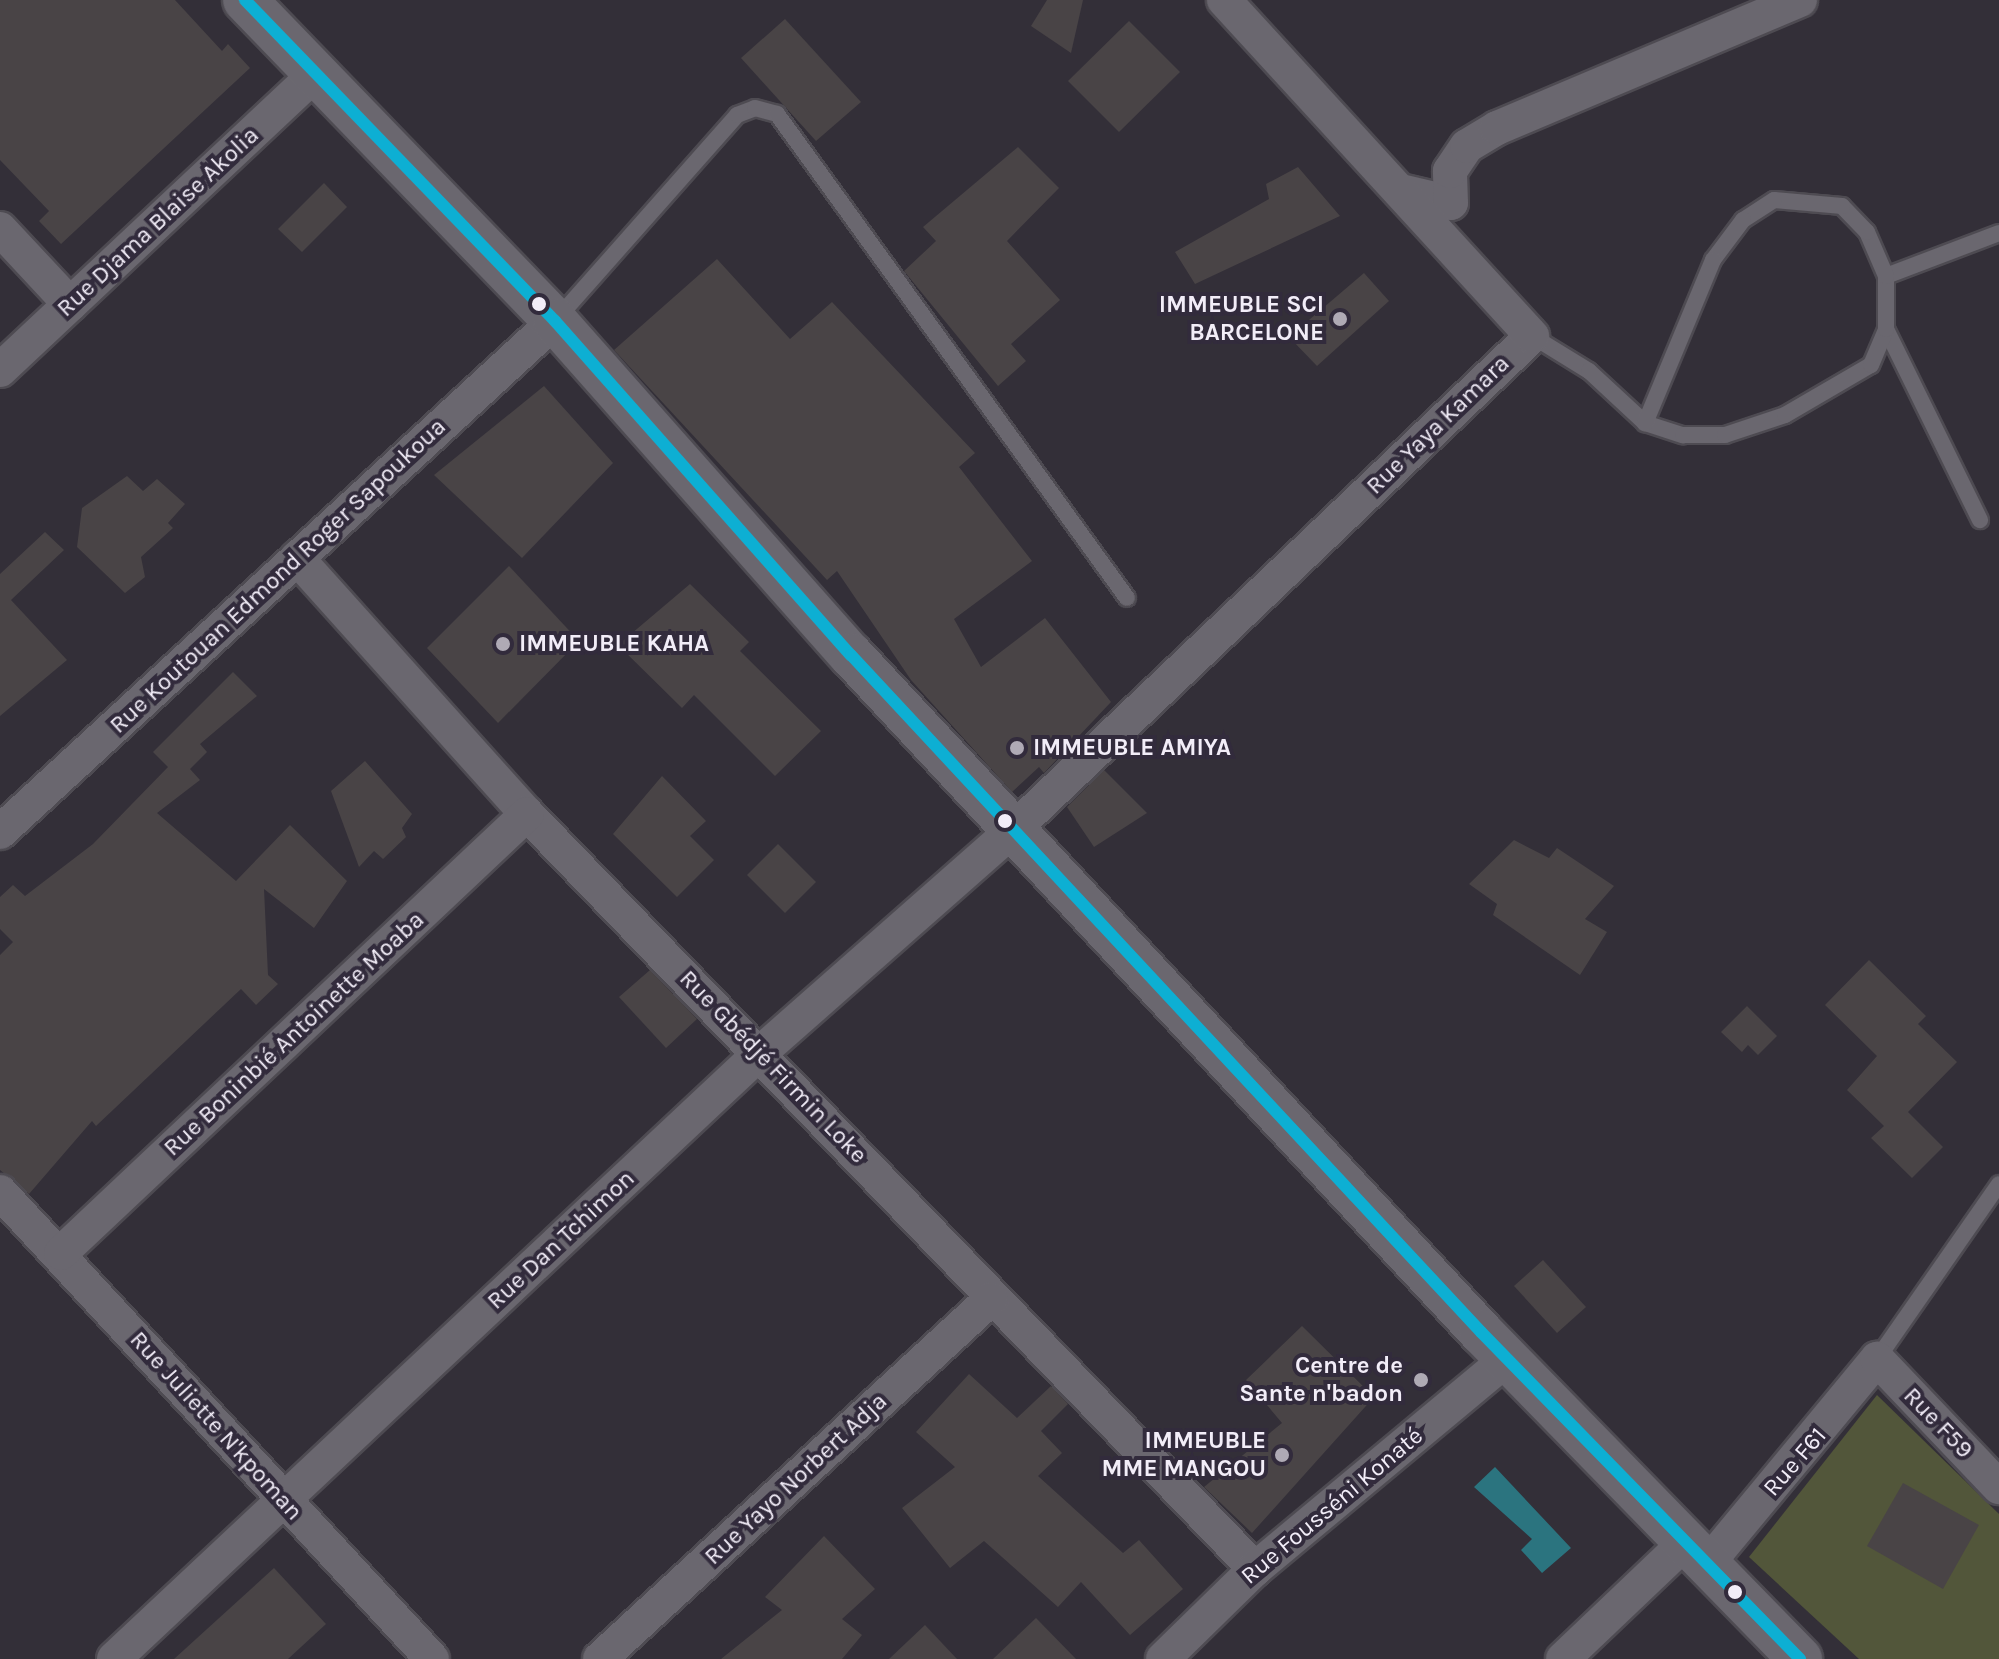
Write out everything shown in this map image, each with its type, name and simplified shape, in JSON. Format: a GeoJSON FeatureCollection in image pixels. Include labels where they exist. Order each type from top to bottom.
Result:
{"type":"FeatureCollection","features":[{"type":"Feature","properties":{"kind":"street"},"geometry":{"type":"LineString","coordinates":[[245,0],[555,321],[1014,829],[1507,1359],[1800,1659]]}},
{"type":"Feature","properties":{"kind":"street","name":"Rue Yaya Kamara"},"geometry":{"type":"LineString","coordinates":[[1014,829],[1532,336],[1405,192],[1224,0]]}},
{"type":"Feature","properties":{"kind":"street"},"geometry":{"type":"LineString","coordinates":[[1405,192],[1451,203],[1450,171],[1467,146],[1497,128],[1800,0]]}},
{"type":"Feature","properties":{"kind":"street","name":"Rue Djama Blaise Akolia"},"geometry":{"type":"LineString","coordinates":[[0,370],[315,74]]}},
{"type":"Feature","properties":{"kind":"street"},"geometry":{"type":"LineString","coordinates":[[0,229],[70,304]]}},
{"type":"Feature","properties":{"kind":"street","name":"Rue Koutouan Edmond Roger Sapoukoua"},"geometry":{"type":"LineString","coordinates":[[0,832],[555,321]]}},
{"type":"Feature","properties":{"kind":"street","name":"Rue Gbédjé Firmin Loke"},"geometry":{"type":"LineString","coordinates":[[297,558],[527,814],[761,1052],[991,1299],[1255,1569]]}},
{"type":"Feature","properties":{"kind":"street","name":"Rue Boninbié Antoinette Moaba"},"geometry":{"type":"LineString","coordinates":[[61,1253],[527,814]]}},
{"type":"Feature","properties":{"kind":"street","name":"Rue Dan Tchimon"},"geometry":{"type":"LineString","coordinates":[[114,1659],[761,1052],[1014,829]]}},
{"type":"Feature","properties":{"kind":"street","name":"Rue Juliette N'kpoman"},"geometry":{"type":"LineString","coordinates":[[0,1192],[61,1253],[283,1503],[432,1659]]}},
{"type":"Feature","properties":{"kind":"street","name":"Rue Yayo Norbert Adja"},"geometry":{"type":"LineString","coordinates":[[600,1659],[991,1299]]}},
{"type":"Feature","properties":{"kind":"street","name":"Rue Fousséni Konaté"},"geometry":{"type":"LineString","coordinates":[[1163,1659],[1255,1569],[1507,1359]]}},
{"type":"Feature","properties":{"kind":"street","name":"Rue F59"},"geometry":{"type":"LineString","coordinates":[[1877,1359],[1999,1487]]}},
{"type":"Feature","properties":{"kind":"street","name":"Rue F61"},"geometry":{"type":"LineString","coordinates":[[1563,1659],[1698,1552],[1877,1359]]}},
{"type":"Feature","properties":{"kind":"lane"},"geometry":{"type":"LineString","coordinates":[[555,321],[737,115],[755,108],[777,114],[1127,598]]}},
{"type":"Feature","properties":{"kind":"lane"},"geometry":{"type":"LineString","coordinates":[[1532,336],[1589,371],[1645,423],[1683,435],[1725,435],[1785,415],[1871,365],[1886,329],[1886,276],[1867,232],[1842,206],[1774,200],[1743,220],[1713,260],[1645,423]]}},
{"type":"Feature","properties":{"kind":"lane"},"geometry":{"type":"LineString","coordinates":[[1886,276],[1999,233]]}},
{"type":"Feature","properties":{"kind":"lane"},"geometry":{"type":"LineString","coordinates":[[1886,329],[1980,520]]}},
{"type":"Feature","properties":{"kind":"lane"},"geometry":{"type":"LineString","coordinates":[[1877,1359],[1999,1184]]}},
{"type":"Feature","properties":{"kind":"green space"},"geometry":{"type":"Polygon","coordinates":[[[1877,1395],[1999,1514],[1999,1659],[1859,1659],[1749,1557],[1877,1395]]]}},
{"type":"Feature","properties":{"kind":"water"},"geometry":{"type":"Polygon","coordinates":[[[1495,1467],[1571,1548],[1542,1573],[1521,1550],[1532,1539],[1474,1487],[1495,1467]]]}},
{"type":"Feature","properties":{"kind":"building"},"geometry":{"type":"Polygon","coordinates":[[[0,0],[175,0],[222,51],[228,44],[250,68],[61,244],[39,221],[49,211],[0,160],[0,0]]]}},
{"type":"Feature","properties":{"kind":"building"},"geometry":{"type":"Polygon","coordinates":[[[1047,0],[1083,0],[1071,53],[1031,26],[1047,0]]]}},
{"type":"Feature","properties":{"kind":"building"},"geometry":{"type":"Polygon","coordinates":[[[785,19],[861,102],[816,141],[741,58],[785,19]]]}},
{"type":"Feature","properties":{"kind":"building"},"geometry":{"type":"Polygon","coordinates":[[[1129,21],[1180,72],[1119,132],[1068,81],[1129,21]]]}},
{"type":"Feature","properties":{"kind":"building"},"geometry":{"type":"Polygon","coordinates":[[[1018,147],[1059,188],[1007,241],[1060,300],[1011,344],[1026,361],[998,386],[904,271],[936,241],[923,227],[1018,147]]]}},
{"type":"Feature","properties":{"kind":"building"},"geometry":{"type":"Polygon","coordinates":[[[1298,167],[1340,216],[1195,284],[1175,252],[1269,199],[1266,184],[1298,167]]]}},
{"type":"Feature","properties":{"kind":"building"},"geometry":{"type":"Polygon","coordinates":[[[324,183],[347,207],[302,252],[278,229],[324,183]]]}},
{"type":"Feature","properties":{"kind":"building"},"geometry":{"type":"Polygon","coordinates":[[[717,259],[790,339],[832,302],[975,453],[959,467],[1032,561],[954,619],[981,667],[1045,618],[1111,702],[1044,773],[1039,767],[1012,792],[911,680],[837,571],[827,580],[614,350],[717,259]]]}},
{"type":"Feature","properties":{"kind":"building","name":"IMMEUBLE SCI BARCELONE"},"geometry":{"type":"Polygon","coordinates":[[[1364,273],[1389,301],[1317,366],[1289,337],[1364,273]]]}},
{"type":"Feature","properties":{"kind":"building"},"geometry":{"type":"Polygon","coordinates":[[[544,386],[613,463],[522,558],[434,475],[544,386]]]}},
{"type":"Feature","properties":{"kind":"building"},"geometry":{"type":"Polygon","coordinates":[[[127,476],[143,491],[157,479],[185,504],[168,523],[173,528],[141,557],[145,577],[125,593],[77,547],[82,508],[127,476]]]}},
{"type":"Feature","properties":{"kind":"building"},"geometry":{"type":"Polygon","coordinates":[[[45,532],[64,550],[11,600],[67,660],[0,716],[0,574],[45,532]]]}},
{"type":"Feature","properties":{"kind":"building","name":"IMMEUBLE KAHA"},"geometry":{"type":"Polygon","coordinates":[[[509,566],[579,641],[498,723],[427,648],[509,566]]]}},
{"type":"Feature","properties":{"kind":"building"},"geometry":{"type":"Polygon","coordinates":[[[690,584],[749,642],[740,651],[821,731],[775,776],[694,695],[682,708],[618,645],[690,584]]]}},
{"type":"Feature","properties":{"kind":"building"},"geometry":{"type":"Polygon","coordinates":[[[233,672],[257,696],[200,744],[207,752],[190,769],[200,780],[157,813],[236,881],[290,825],[347,881],[314,928],[264,889],[268,975],[278,984],[256,1005],[241,989],[96,1126],[92,1121],[29,1194],[0,1170],[0,955],[13,942],[0,929],[0,897],[13,885],[25,896],[93,844],[168,767],[153,752],[233,672]]]}},
{"type":"Feature","properties":{"kind":"building"},"geometry":{"type":"Polygon","coordinates":[[[365,761],[412,814],[402,828],[406,837],[383,859],[374,851],[359,867],[331,791],[365,761]]]}},
{"type":"Feature","properties":{"kind":"building"},"geometry":{"type":"Polygon","coordinates":[[[1104,770],[1147,813],[1094,847],[1067,807],[1104,770]]]}},
{"type":"Feature","properties":{"kind":"building"},"geometry":{"type":"Polygon","coordinates":[[[662,776],[706,821],[690,836],[714,860],[677,897],[613,834],[662,776]]]}},
{"type":"Feature","properties":{"kind":"building"},"geometry":{"type":"Polygon","coordinates":[[[1514,840],[1549,858],[1557,848],[1614,886],[1585,919],[1607,932],[1580,975],[1493,915],[1497,904],[1469,884],[1514,840]]]}},
{"type":"Feature","properties":{"kind":"building"},"geometry":{"type":"Polygon","coordinates":[[[778,844],[816,882],[785,913],[747,875],[778,844]]]}},
{"type":"Feature","properties":{"kind":"building"},"geometry":{"type":"Polygon","coordinates":[[[1869,960],[1926,1016],[1918,1024],[1957,1062],[1908,1112],[1943,1147],[1912,1178],[1871,1138],[1884,1126],[1847,1090],[1877,1056],[1825,1005],[1869,960]]]}},
{"type":"Feature","properties":{"kind":"building"},"geometry":{"type":"Polygon","coordinates":[[[650,970],[697,1019],[666,1048],[619,997],[650,970]]]}},
{"type":"Feature","properties":{"kind":"building"},"geometry":{"type":"Polygon","coordinates":[[[1747,1006],[1777,1036],[1758,1055],[1748,1045],[1742,1052],[1721,1032],[1747,1006]]]}},
{"type":"Feature","properties":{"kind":"building"},"geometry":{"type":"Polygon","coordinates":[[[1543,1260],[1586,1307],[1557,1333],[1514,1286],[1543,1260]]]}},
{"type":"Feature","properties":{"kind":"building","name":"IMMEUBLE MME MANGOU"},"geometry":{"type":"Polygon","coordinates":[[[1302,1326],[1374,1397],[1252,1533],[1204,1487],[1282,1423],[1246,1380],[1302,1326]]]}},
{"type":"Feature","properties":{"kind":"building"},"geometry":{"type":"Polygon","coordinates":[[[969,1374],[1017,1418],[1051,1386],[1068,1404],[1041,1431],[1062,1453],[1038,1476],[1123,1553],[1139,1540],[1183,1589],[1130,1635],[1081,1582],[1058,1607],[984,1541],[950,1568],[902,1508],[955,1467],[916,1432],[969,1374]]]}},
{"type":"Feature","properties":{"kind":"building"},"geometry":{"type":"Polygon","coordinates":[[[1903,1483],[1979,1525],[1943,1589],[1867,1546],[1903,1483]]]}},
{"type":"Feature","properties":{"kind":"building"},"geometry":{"type":"Polygon","coordinates":[[[824,1536],[875,1589],[842,1619],[862,1635],[842,1659],[721,1659],[782,1610],[765,1597],[824,1536]]]}},
{"type":"Feature","properties":{"kind":"building"},"geometry":{"type":"Polygon","coordinates":[[[274,1568],[326,1624],[288,1659],[174,1659],[274,1568]]]}},
{"type":"Feature","properties":{"kind":"building"},"geometry":{"type":"Polygon","coordinates":[[[1036,1618],[1076,1659],[993,1659],[1036,1618]]]}},
{"type":"Feature","properties":{"kind":"building"},"geometry":{"type":"Polygon","coordinates":[[[925,1625],[957,1659],[889,1659],[925,1625]]]}},
{"type":"Feature","properties":{"kind":"transit line"},"geometry":{"type":"LineString","coordinates":[[245,0],[555,321],[851,655],[1481,1332],[1800,1659]]}},
{"type":"Feature","properties":{"kind":"place","name":"IMMEUBLE SCI BARCELONE"},"geometry":{"type":"Point","coordinates":[1340,319]}},
{"type":"Feature","properties":{"kind":"place","name":"IMMEUBLE KAHA"},"geometry":{"type":"Point","coordinates":[503,644]}},
{"type":"Feature","properties":{"kind":"place","name":"IMMEUBLE AMIYA"},"geometry":{"type":"Point","coordinates":[1017,748]}},
{"type":"Feature","properties":{"kind":"place","name":"Centre de Sante n'badon"},"geometry":{"type":"Point","coordinates":[1421,1380]}},
{"type":"Feature","properties":{"kind":"place","name":"IMMEUBLE MME MANGOU"},"geometry":{"type":"Point","coordinates":[1282,1455]}}]}
